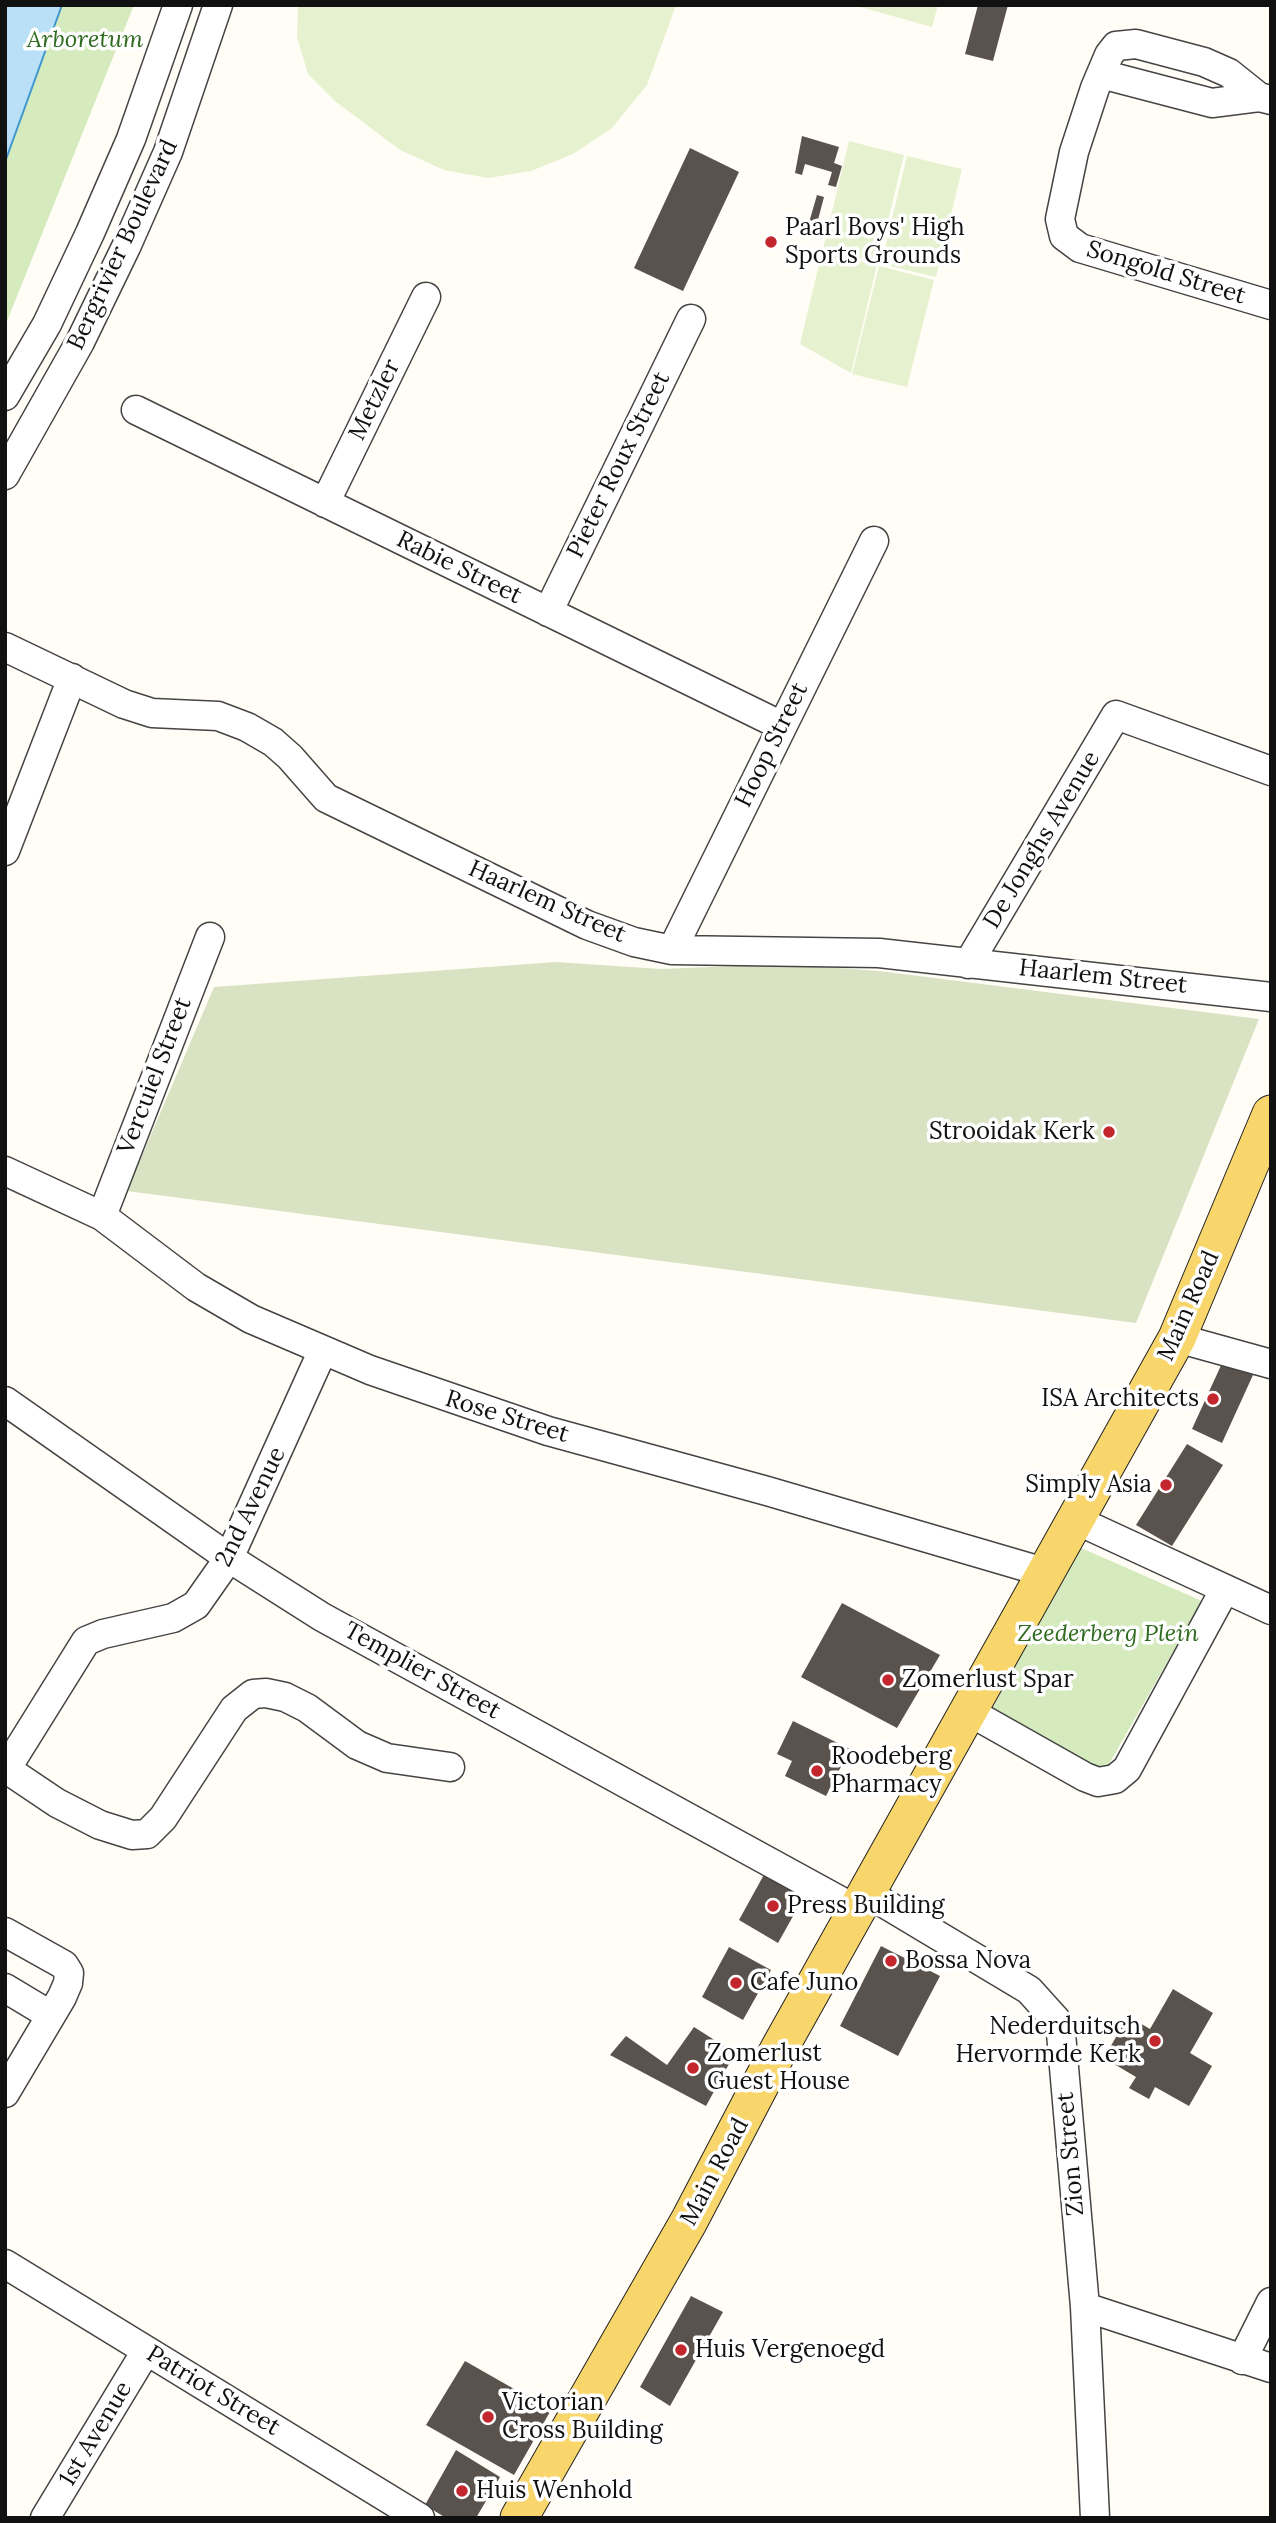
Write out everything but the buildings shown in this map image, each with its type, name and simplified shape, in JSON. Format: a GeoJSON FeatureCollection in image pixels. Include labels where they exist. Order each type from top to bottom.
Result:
{"type":"FeatureCollection","features":[{"type":"Feature","properties":{"kind":"main road","name":"Main Road"},"geometry":{"type":"LineString","coordinates":[[519,2518],[689,2221],[862,1901],[1177,1338],[1271,1114]]}},
{"type":"Feature","properties":{"kind":"street","name":"Bergrivier Boulevard"},"geometry":{"type":"LineString","coordinates":[[5,396],[47,324],[90,233],[131,139],[178,5]]}},
{"type":"Feature","properties":{"kind":"street","name":"Bergrivier Boulevard"},"geometry":{"type":"LineString","coordinates":[[5,475],[80,342],[126,247],[168,152],[218,5]]}},
{"type":"Feature","properties":{"kind":"street","name":"Songold Street"},"geometry":{"type":"LineString","coordinates":[[1265,98],[1220,68],[1136,44],[1113,48],[1101,74],[1074,152],[1060,219],[1064,236],[1080,248],[1271,305]]}},
{"type":"Feature","properties":{"kind":"street","name":"Songold Street"},"geometry":{"type":"LineString","coordinates":[[1101,74],[1212,103],[1265,98]]}},
{"type":"Feature","properties":{"kind":"street","name":"Metzler"},"geometry":{"type":"LineString","coordinates":[[325,503],[425,297]]}},
{"type":"Feature","properties":{"kind":"street","name":"Pieter Roux Street"},"geometry":{"type":"LineString","coordinates":[[548,612],[691,319]]}},
{"type":"Feature","properties":{"kind":"street","name":"Rabie Street"},"geometry":{"type":"LineString","coordinates":[[136,410],[782,726]]}},
{"type":"Feature","properties":{"kind":"street","name":"Hoop Street"},"geometry":{"type":"LineString","coordinates":[[672,950],[874,541]]}},
{"type":"Feature","properties":{"kind":"street","name":"Haarlem Street"},"geometry":{"type":"LineString","coordinates":[[5,647],[124,704],[152,713],[218,716],[247,727],[273,742],[290,757],[326,798],[587,925],[634,942],[672,950],[879,953],[1125,978],[1271,997]]}},
{"type":"Feature","properties":{"kind":"street"},"geometry":{"type":"LineString","coordinates":[[5,851],[72,678]]}},
{"type":"Feature","properties":{"kind":"street","name":"De Jonghs Avenue"},"geometry":{"type":"LineString","coordinates":[[968,964],[1116,715],[1271,771]]}},
{"type":"Feature","properties":{"kind":"street","name":"Vercuiel Street"},"geometry":{"type":"LineString","coordinates":[[102,1216],[210,937]]}},
{"type":"Feature","properties":{"kind":"street","name":"Rose Street"},"geometry":{"type":"LineString","coordinates":[[5,1171],[102,1216],[196,1287],[251,1319],[417,1388],[548,1431],[767,1491],[1047,1573]]}},
{"type":"Feature","properties":{"kind":"street"},"geometry":{"type":"LineString","coordinates":[[1177,1338],[1271,1364]]}},
{"type":"Feature","properties":{"kind":"street","name":"2nd Avenue"},"geometry":{"type":"LineString","coordinates":[[6,1769],[86,1641],[103,1634],[173,1618],[196,1605],[229,1558],[323,1350]]}},
{"type":"Feature","properties":{"kind":"street","name":"Templier Street"},"geometry":{"type":"LineString","coordinates":[[5,1401],[229,1558],[322,1616],[862,1901]]}},
{"type":"Feature","properties":{"kind":"street"},"geometry":{"type":"LineString","coordinates":[[1076,1520],[1271,1610]]}},
{"type":"Feature","properties":{"kind":"street"},"geometry":{"type":"LineString","coordinates":[[968,1711],[1085,1777],[1105,1782],[1115,1779],[1127,1769],[1225,1589]]}},
{"type":"Feature","properties":{"kind":"street"},"geometry":{"type":"LineString","coordinates":[[6,1769],[57,1803],[100,1825],[132,1835],[146,1834],[163,1818],[234,1709],[253,1694],[266,1693],[285,1697],[307,1708],[357,1745],[387,1758],[450,1767]]}},
{"type":"Feature","properties":{"kind":"street","name":"Zion Street"},"geometry":{"type":"LineString","coordinates":[[862,1901],[1029,1990],[1057,2021],[1061,2033],[1084,2307],[1095,2518]]}},
{"type":"Feature","properties":{"kind":"street"},"geometry":{"type":"LineString","coordinates":[[5,1932],[64,1965],[69,1972],[68,1983],[5,2093]]}},
{"type":"Feature","properties":{"kind":"street"},"geometry":{"type":"LineString","coordinates":[[5,1988],[50,2015]]}},
{"type":"Feature","properties":{"kind":"street","name":"Patriot Street"},"geometry":{"type":"LineString","coordinates":[[5,2264],[420,2518]]}},
{"type":"Feature","properties":{"kind":"street"},"geometry":{"type":"LineString","coordinates":[[1242,2360],[1271,2302]]}},
{"type":"Feature","properties":{"kind":"street"},"geometry":{"type":"LineString","coordinates":[[1084,2307],[1271,2368]]}},
{"type":"Feature","properties":{"kind":"street","name":"1st Avenue"},"geometry":{"type":"LineString","coordinates":[[45,2518],[146,2351]]}},
{"type":"Feature","properties":{"kind":"green space","name":"Arboretum"},"geometry":{"type":"Polygon","coordinates":[[[62,5],[134,5],[5,326],[5,162],[62,5]]]}},
{"type":"Feature","properties":{"kind":"green space"},"geometry":{"type":"Polygon","coordinates":[[[298,5],[676,5],[647,85],[612,128],[573,154],[531,171],[488,178],[444,170],[400,150],[335,101],[308,74],[297,37],[298,5]]]}},
{"type":"Feature","properties":{"kind":"green space"},"geometry":{"type":"Polygon","coordinates":[[[853,5],[938,5],[932,27],[853,5]]]}},
{"type":"Feature","properties":{"kind":"green space"},"geometry":{"type":"Polygon","coordinates":[[[849,141],[904,155],[878,262],[823,249],[849,141]]]}},
{"type":"Feature","properties":{"kind":"green space"},"geometry":{"type":"Polygon","coordinates":[[[907,156],[962,169],[936,277],[881,264],[907,156]]]}},
{"type":"Feature","properties":{"kind":"green space"},"geometry":{"type":"Polygon","coordinates":[[[822,252],[877,265],[851,373],[800,344],[822,252]]]}},
{"type":"Feature","properties":{"kind":"green space"},"geometry":{"type":"Polygon","coordinates":[[[879,266],[934,280],[907,387],[852,374],[879,266]]]}},
{"type":"Feature","properties":{"kind":"green space"},"geometry":{"type":"Polygon","coordinates":[[[556,962],[661,969],[785,964],[879,971],[1259,1019],[1136,1323],[127,1191],[214,987],[556,962]]]}},
{"type":"Feature","properties":{"kind":"green space","name":"Zeederberg Plein"},"geometry":{"type":"Polygon","coordinates":[[[1079,1547],[1202,1601],[1105,1771],[990,1713],[1079,1547]]]}},
{"type":"Feature","properties":{"kind":"water"},"geometry":{"type":"Polygon","coordinates":[[[5,5],[62,5],[5,162],[5,5]]]}},
{"type":"Feature","properties":{"kind":"place","name":"Paarl Boys' High Sports Grounds"},"geometry":{"type":"Point","coordinates":[771,242]}},
{"type":"Feature","properties":{"kind":"place","name":"Strooidak Kerk"},"geometry":{"type":"Point","coordinates":[1109,1132]}},
{"type":"Feature","properties":{"kind":"place","name":"ISA Architects"},"geometry":{"type":"Point","coordinates":[1213,1399]}},
{"type":"Feature","properties":{"kind":"place","name":"Simply Asia"},"geometry":{"type":"Point","coordinates":[1166,1485]}},
{"type":"Feature","properties":{"kind":"place","name":"Zomerlust Spar"},"geometry":{"type":"Point","coordinates":[888,1680]}},
{"type":"Feature","properties":{"kind":"place","name":"Roodeberg Pharmacy"},"geometry":{"type":"Point","coordinates":[817,1771]}},
{"type":"Feature","properties":{"kind":"place","name":"Press Building"},"geometry":{"type":"Point","coordinates":[773,1906]}},
{"type":"Feature","properties":{"kind":"place","name":"Bossa Nova"},"geometry":{"type":"Point","coordinates":[891,1961]}},
{"type":"Feature","properties":{"kind":"place","name":"Cafe Juno"},"geometry":{"type":"Point","coordinates":[736,1983]}},
{"type":"Feature","properties":{"kind":"place","name":"Nederduitsch Hervormde Kerk"},"geometry":{"type":"Point","coordinates":[1155,2041]}},
{"type":"Feature","properties":{"kind":"place","name":"Zomerlust Guest House"},"geometry":{"type":"Point","coordinates":[693,2068]}},
{"type":"Feature","properties":{"kind":"place","name":"Huis Vergenoegd"},"geometry":{"type":"Point","coordinates":[681,2350]}},
{"type":"Feature","properties":{"kind":"place","name":"Victorian Cross Building"},"geometry":{"type":"Point","coordinates":[488,2417]}},
{"type":"Feature","properties":{"kind":"place","name":"Huis Wenhold"},"geometry":{"type":"Point","coordinates":[462,2491]}}]}
